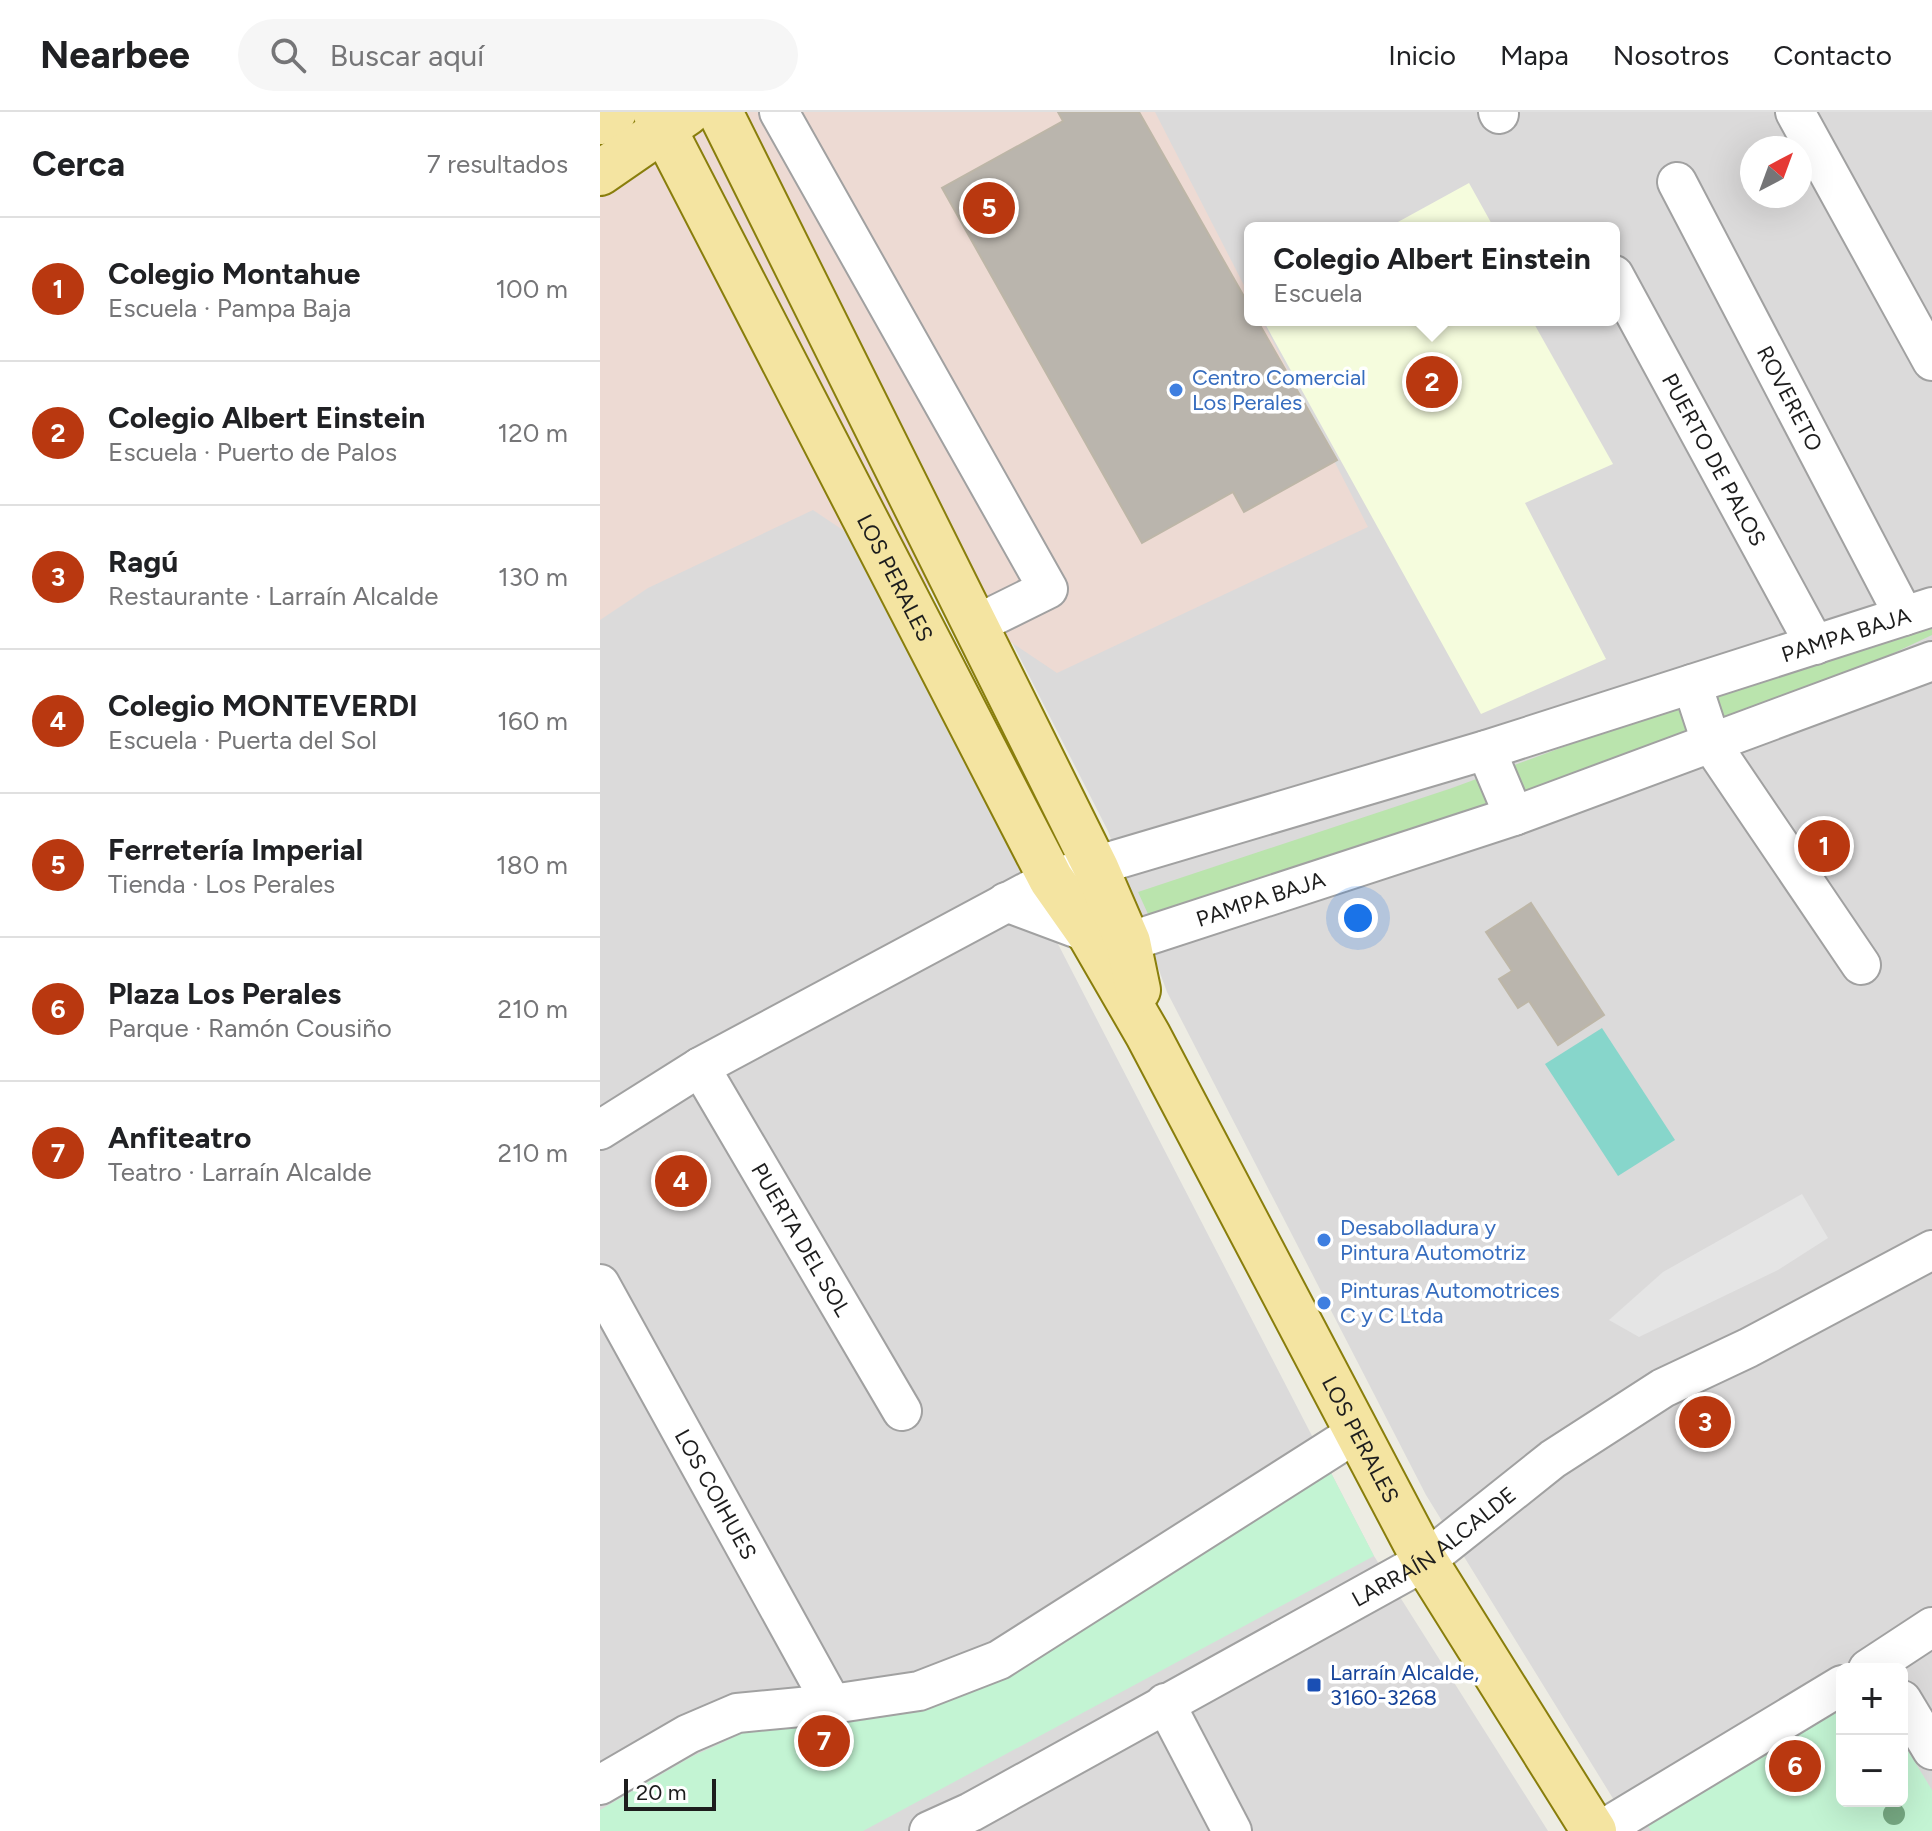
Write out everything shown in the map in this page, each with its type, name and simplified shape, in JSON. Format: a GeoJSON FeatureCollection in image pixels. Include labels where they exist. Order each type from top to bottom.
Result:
{"type":"FeatureCollection","features":[{"type":"Feature","properties":{"kind":"main road"},"geometry":{"type":"LineString","coordinates":[[600,122],[614,112]]}},
{"type":"Feature","properties":{"kind":"main road","name":"LOS PERALES"},"geometry":{"type":"LineString","coordinates":[[720,112],[1096,868],[1109,938],[1148,1035],[1425,1561],[1597,1831]]}},
{"type":"Feature","properties":{"kind":"main road"},"geometry":{"type":"LineString","coordinates":[[600,173],[669,117]]}},
{"type":"Feature","properties":{"kind":"main road","name":"LOS PERALES"},"geometry":{"type":"LineString","coordinates":[[669,117],[809,409],[1051,879],[1109,938]]}},
{"type":"Feature","properties":{"kind":"main road"},"geometry":{"type":"LineString","coordinates":[[809,409],[823,392],[837,385],[860,393]]}},
{"type":"Feature","properties":{"kind":"street"},"geometry":{"type":"LineString","coordinates":[[779,112],[1048,589],[975,625]]}},
{"type":"Feature","properties":{"kind":"street"},"geometry":{"type":"LineString","coordinates":[[1795,112],[1932,361]]}},
{"type":"Feature","properties":{"kind":"street","name":"ROVERETO"},"geometry":{"type":"LineString","coordinates":[[1677,182],[1918,611]]}},
{"type":"Feature","properties":{"kind":"street","name":"PUERTO DE PALOS"},"geometry":{"type":"LineString","coordinates":[[1620,286],[1815,645]]}},
{"type":"Feature","properties":{"kind":"street","name":"PAMPA BAJA"},"geometry":{"type":"LineString","coordinates":[[600,1130],[700,1067],[1051,879],[1486,750],[1918,611]]}},
{"type":"Feature","properties":{"kind":"street","name":"PAMPA BAJA"},"geometry":{"type":"LineString","coordinates":[[1109,938],[1514,816],[1932,661]]}},
{"type":"Feature","properties":{"kind":"street"},"geometry":{"type":"LineString","coordinates":[[1692,684],[1712,745],[1861,965]]}},
{"type":"Feature","properties":{"kind":"street"},"geometry":{"type":"LineString","coordinates":[[1486,750],[1514,816]]}},
{"type":"Feature","properties":{"kind":"street"},"geometry":{"type":"LineString","coordinates":[[1006,902],[1109,938]]}},
{"type":"Feature","properties":{"kind":"street","name":"PUERTA DEL SOL"},"geometry":{"type":"LineString","coordinates":[[700,1067],[902,1411]]}},
{"type":"Feature","properties":{"kind":"street","name":"LARRAÍN ALCALDE"},"geometry":{"type":"LineString","coordinates":[[929,1831],[976,1821],[1165,1703],[1425,1561],[1553,1459],[1663,1388],[1759,1343],[1932,1250]]}},
{"type":"Feature","properties":{"kind":"street","name":"LOS COIHUES"},"geometry":{"type":"LineString","coordinates":[[600,1284],[832,1704]]}},
{"type":"Feature","properties":{"kind":"street"},"geometry":{"type":"LineString","coordinates":[[600,1785],[688,1734],[737,1713],[832,1704],[919,1691],[999,1660],[1356,1433]]}},
{"type":"Feature","properties":{"kind":"street"},"geometry":{"type":"LineString","coordinates":[[1882,1663],[1932,1627]]}},
{"type":"Feature","properties":{"kind":"street"},"geometry":{"type":"LineString","coordinates":[[1597,1831],[1836,1689]]}},
{"type":"Feature","properties":{"kind":"street"},"geometry":{"type":"LineString","coordinates":[[1165,1703],[1232,1831]]}},
{"type":"Feature","properties":{"kind":"street"},"geometry":{"type":"LineString","coordinates":[[1908,1710],[1932,1750]]}},
{"type":"Feature","properties":{"kind":"shaded area"},"geometry":{"type":"Polygon","coordinates":[[[600,112],[1932,112],[1932,1831],[1633,1831],[1426,1495],[1167,992],[1108,831],[749,125],[665,183],[1374,1556],[1548,1831],[600,1831],[600,112]]]}},
{"type":"Feature","properties":{"kind":"shaded area"},"geometry":{"type":"Polygon","coordinates":[[[600,112],[1155,112],[1244,285],[1244,326],[1265,326],[1368,527],[1057,673],[813,510],[648,588],[600,620],[600,112]]]}},
{"type":"Feature","properties":{"kind":"shaded area"},"geometry":{"type":"Polygon","coordinates":[[[1469,183],[1491,222],[1398,222],[1469,183]]]}},
{"type":"Feature","properties":{"kind":"shaded area"},"geometry":{"type":"Polygon","coordinates":[[[1266,326],[1535,326],[1613,464],[1525,503],[1606,659],[1481,714],[1266,326]]]}},
{"type":"Feature","properties":{"kind":"shaded area"},"geometry":{"type":"Polygon","coordinates":[[[1602,1028],[1675,1140],[1618,1176],[1545,1064],[1602,1028]]]}},
{"type":"Feature","properties":{"kind":"shaded area"},"geometry":{"type":"Polygon","coordinates":[[[1802,1194],[1828,1238],[1778,1270],[1639,1337],[1609,1320],[1663,1272],[1802,1194]]]}},
{"type":"Feature","properties":{"kind":"shaded area"},"geometry":{"type":"Polygon","coordinates":[[[1329,1469],[1374,1556],[863,1831],[600,1831],[600,1810],[691,1757],[743,1733],[918,1707],[1329,1469]]]}},
{"type":"Feature","properties":{"kind":"shaded area"},"geometry":{"type":"Polygon","coordinates":[[[1836,1713],[1836,1807],[1908,1807],[1908,1751],[1932,1790],[1932,1831],[1651,1831],[1648,1826],[1836,1713]]]}},
{"type":"Feature","properties":{"kind":"green space"},"geometry":{"type":"Polygon","coordinates":[[[1932,616],[1932,635],[1845,676],[1158,936],[1138,892],[1452,788],[1715,691],[1932,616]]]}},
{"type":"Feature","properties":{"kind":"building","name":"Centro Comercial Los Perales"},"geometry":{"type":"Polygon","coordinates":[[[1058,112],[1139,112],[1244,296],[1244,326],[1260,326],[1337,460],[1244,512],[1233,492],[1142,543],[942,188],[1063,121],[1058,112]]]}},
{"type":"Feature","properties":{"kind":"building"},"geometry":{"type":"Polygon","coordinates":[[[1531,903],[1604,1015],[1558,1045],[1529,1001],[1518,1008],[1499,979],[1512,971],[1486,932],[1531,903]]]}},
{"type":"Feature","properties":{"kind":"place","name":"Ferretería Imperial"},"geometry":{"type":"Point","coordinates":[989,208]}},
{"type":"Feature","properties":{"kind":"place","name":"Colegio Albert Einstein"},"geometry":{"type":"Point","coordinates":[1432,382]}},
{"type":"Feature","properties":{"kind":"place","name":"Centro Comercial Los Perales"},"geometry":{"type":"Point","coordinates":[1176,390]}},
{"type":"Feature","properties":{"kind":"place","name":"Colegio Montahue"},"geometry":{"type":"Point","coordinates":[1824,846]}},
{"type":"Feature","properties":{"kind":"place","name":"Colegio MONTEVERDI"},"geometry":{"type":"Point","coordinates":[681,1181]}},
{"type":"Feature","properties":{"kind":"place","name":"Desabolladura y Pintura Automotriz"},"geometry":{"type":"Point","coordinates":[1324,1240]}},
{"type":"Feature","properties":{"kind":"place","name":"Pinturas Automotrices C y C Ltda"},"geometry":{"type":"Point","coordinates":[1324,1303]}},
{"type":"Feature","properties":{"kind":"place","name":"Ragú"},"geometry":{"type":"Point","coordinates":[1705,1422]}},
{"type":"Feature","properties":{"kind":"place","name":"Larraín Alcalde, 3160-3268"},"geometry":{"type":"Point","coordinates":[1314,1685]}},
{"type":"Feature","properties":{"kind":"place","name":"Anfiteatro"},"geometry":{"type":"Point","coordinates":[824,1741]}},
{"type":"Feature","properties":{"kind":"place","name":"Plaza Los Perales"},"geometry":{"type":"Point","coordinates":[1795,1766]}}]}
